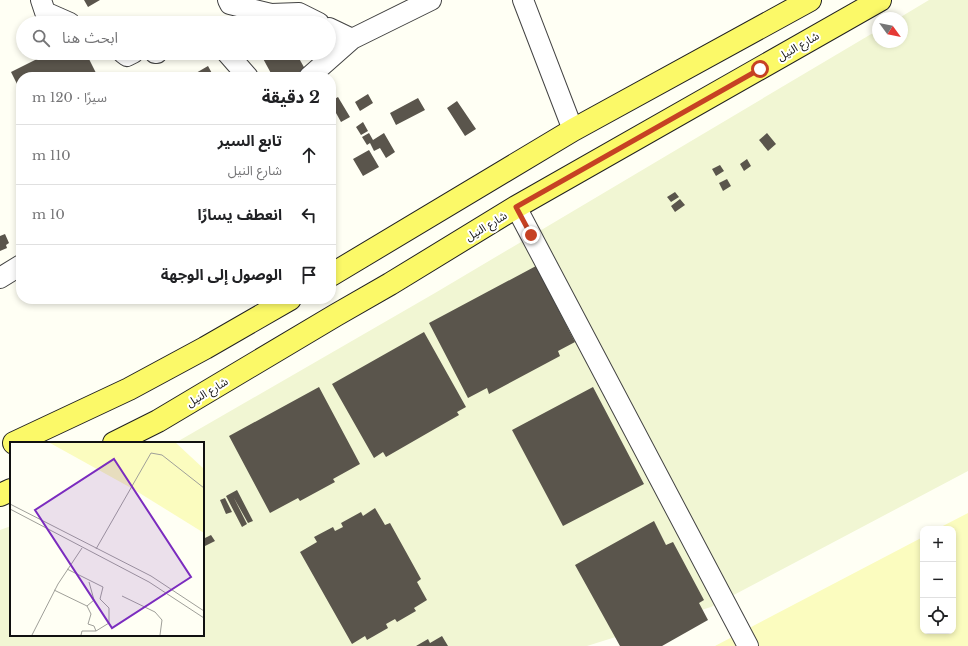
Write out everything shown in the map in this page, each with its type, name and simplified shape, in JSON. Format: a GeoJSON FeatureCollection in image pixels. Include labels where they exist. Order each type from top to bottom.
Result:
{"type":"FeatureCollection","features":[{"type":"Feature","properties":{"kind":"main road"},"geometry":{"type":"LineString","coordinates":[[336,272],[573,130],[810,0]]}},
{"type":"Feature","properties":{"kind":"main road","name":"شارع النيل"},"geometry":{"type":"LineString","coordinates":[[116,442],[158,421],[336,314],[390,284],[516,207],[880,0]]}},
{"type":"Feature","properties":{"kind":"main road"},"geometry":{"type":"LineString","coordinates":[[16,442],[129,389],[205,348],[281,304]]}},
{"type":"Feature","properties":{"kind":"main road"},"geometry":{"type":"LineString","coordinates":[[0,449],[10,444]]}},
{"type":"Feature","properties":{"kind":"main road"},"geometry":{"type":"LineString","coordinates":[[0,495],[10,490]]}},
{"type":"Feature","properties":{"kind":"street"},"geometry":{"type":"LineString","coordinates":[[41,0],[45,12],[54,16]]}},
{"type":"Feature","properties":{"kind":"street"},"geometry":{"type":"LineString","coordinates":[[228,0],[230,4],[271,14],[299,13],[305,16]]}},
{"type":"Feature","properties":{"kind":"street"},"geometry":{"type":"LineString","coordinates":[[336,53],[352,39],[431,0]]}},
{"type":"Feature","properties":{"kind":"street"},"geometry":{"type":"LineString","coordinates":[[523,0],[573,130]]}},
{"type":"Feature","properties":{"kind":"street"},"geometry":{"type":"LineString","coordinates":[[336,31],[352,39]]}},
{"type":"Feature","properties":{"kind":"street"},"geometry":{"type":"LineString","coordinates":[[233,60],[244,72]]}},
{"type":"Feature","properties":{"kind":"street"},"geometry":{"type":"LineString","coordinates":[[315,72],[328,60]]}},
{"type":"Feature","properties":{"kind":"street"},"geometry":{"type":"LineString","coordinates":[[516,207],[748,646]]}},
{"type":"Feature","properties":{"kind":"street"},"geometry":{"type":"LineString","coordinates":[[0,278],[16,267]]}},
{"type":"Feature","properties":{"kind":"shaded area"},"geometry":{"type":"Polygon","coordinates":[[[929,0],[968,0],[968,471],[711,607],[587,646],[0,646],[0,530],[10,526],[10,636],[204,636],[204,442],[177,442],[435,293],[872,34],[872,48],[908,48],[908,13],[929,0]]]}},
{"type":"Feature","properties":{"kind":"sand"},"geometry":{"type":"Polygon","coordinates":[[[968,513],[968,646],[715,646],[920,539],[920,634],[956,634],[956,526],[943,526],[968,513]]]}},
{"type":"Feature","properties":{"kind":"building"},"geometry":{"type":"Polygon","coordinates":[[[84,0],[100,0],[88,7],[84,0]]]}},
{"type":"Feature","properties":{"kind":"building"},"geometry":{"type":"Polygon","coordinates":[[[35,60],[90,60],[96,72],[16,72],[16,82],[11,72],[35,60]]]}},
{"type":"Feature","properties":{"kind":"building"},"geometry":{"type":"Polygon","coordinates":[[[264,60],[300,60],[305,69],[299,72],[270,72],[264,60]]]}},
{"type":"Feature","properties":{"kind":"building"},"geometry":{"type":"Polygon","coordinates":[[[208,66],[211,72],[198,72],[208,66]]]}},
{"type":"Feature","properties":{"kind":"building"},"geometry":{"type":"Polygon","coordinates":[[[368,94],[373,103],[360,111],[355,102],[368,94]]]}},
{"type":"Feature","properties":{"kind":"building"},"geometry":{"type":"Polygon","coordinates":[[[338,97],[350,117],[341,122],[336,113],[336,98],[338,97]]]}},
{"type":"Feature","properties":{"kind":"building"},"geometry":{"type":"Polygon","coordinates":[[[418,98],[425,110],[396,125],[390,113],[418,98]]]}},
{"type":"Feature","properties":{"kind":"building"},"geometry":{"type":"Polygon","coordinates":[[[457,101],[476,129],[465,136],[447,108],[457,101]]]}},
{"type":"Feature","properties":{"kind":"building"},"geometry":{"type":"Polygon","coordinates":[[[363,122],[368,131],[361,135],[356,127],[363,122]]]}},
{"type":"Feature","properties":{"kind":"building"},"geometry":{"type":"Polygon","coordinates":[[[369,133],[373,140],[384,133],[395,152],[386,158],[380,148],[374,151],[370,143],[367,145],[362,137],[369,133]]]}},
{"type":"Feature","properties":{"kind":"building"},"geometry":{"type":"Polygon","coordinates":[[[767,133],[776,144],[768,151],[759,140],[767,133]]]}},
{"type":"Feature","properties":{"kind":"building"},"geometry":{"type":"Polygon","coordinates":[[[369,150],[379,167],[363,176],[353,159],[369,150]]]}},
{"type":"Feature","properties":{"kind":"building"},"geometry":{"type":"Polygon","coordinates":[[[747,159],[751,166],[744,171],[740,164],[747,159]]]}},
{"type":"Feature","properties":{"kind":"building"},"geometry":{"type":"Polygon","coordinates":[[[720,165],[724,171],[716,176],[712,169],[720,165]]]}},
{"type":"Feature","properties":{"kind":"building"},"geometry":{"type":"Polygon","coordinates":[[[727,179],[731,186],[723,191],[719,183],[727,179]]]}},
{"type":"Feature","properties":{"kind":"building"},"geometry":{"type":"Polygon","coordinates":[[[675,192],[679,197],[671,202],[667,197],[675,192]]]}},
{"type":"Feature","properties":{"kind":"building"},"geometry":{"type":"Polygon","coordinates":[[[680,199],[685,205],[675,212],[671,206],[680,199]]]}},
{"type":"Feature","properties":{"kind":"building"},"geometry":{"type":"Polygon","coordinates":[[[5,234],[9,243],[6,245],[7,248],[0,251],[0,236],[5,234]]]}},
{"type":"Feature","properties":{"kind":"building"},"geometry":{"type":"Polygon","coordinates":[[[536,266],[575,342],[558,351],[560,356],[489,394],[487,388],[468,398],[429,323],[536,266]]]}},
{"type":"Feature","properties":{"kind":"building"},"geometry":{"type":"Polygon","coordinates":[[[424,332],[466,407],[457,412],[459,415],[386,457],[383,452],[374,458],[332,384],[424,332]]]}},
{"type":"Feature","properties":{"kind":"building"},"geometry":{"type":"Polygon","coordinates":[[[319,387],[360,464],[333,479],[335,482],[300,501],[298,498],[270,513],[229,436],[319,387]]]}},
{"type":"Feature","properties":{"kind":"building"},"geometry":{"type":"Polygon","coordinates":[[[593,387],[644,484],[563,526],[512,430],[593,387]]]}},
{"type":"Feature","properties":{"kind":"building"},"geometry":{"type":"Polygon","coordinates":[[[237,490],[253,521],[248,523],[234,498],[247,524],[242,527],[226,496],[237,490]]]}},
{"type":"Feature","properties":{"kind":"building"},"geometry":{"type":"Polygon","coordinates":[[[225,498],[232,512],[226,514],[220,500],[225,498]]]}},
{"type":"Feature","properties":{"kind":"building"},"geometry":{"type":"Polygon","coordinates":[[[375,508],[385,525],[390,523],[421,579],[417,582],[427,600],[414,608],[416,611],[397,622],[395,619],[386,624],[388,628],[367,640],[365,636],[352,644],[300,552],[317,542],[314,537],[333,527],[335,531],[343,527],[341,523],[361,512],[363,516],[375,508]]]}},
{"type":"Feature","properties":{"kind":"building"},"geometry":{"type":"Polygon","coordinates":[[[654,521],[666,545],[673,542],[704,600],[699,603],[708,620],[662,646],[620,646],[575,565],[654,521]]]}},
{"type":"Feature","properties":{"kind":"building"},"geometry":{"type":"Polygon","coordinates":[[[211,535],[215,541],[204,546],[204,538],[211,535]]]}},
{"type":"Feature","properties":{"kind":"building"},"geometry":{"type":"Polygon","coordinates":[[[442,636],[448,646],[416,646],[428,639],[430,643],[442,636]]]}},
{"type":"Feature","properties":{"kind":"route"},"geometry":{"type":"LineString","coordinates":[[531,235],[516,207],[760,69]]}}]}
